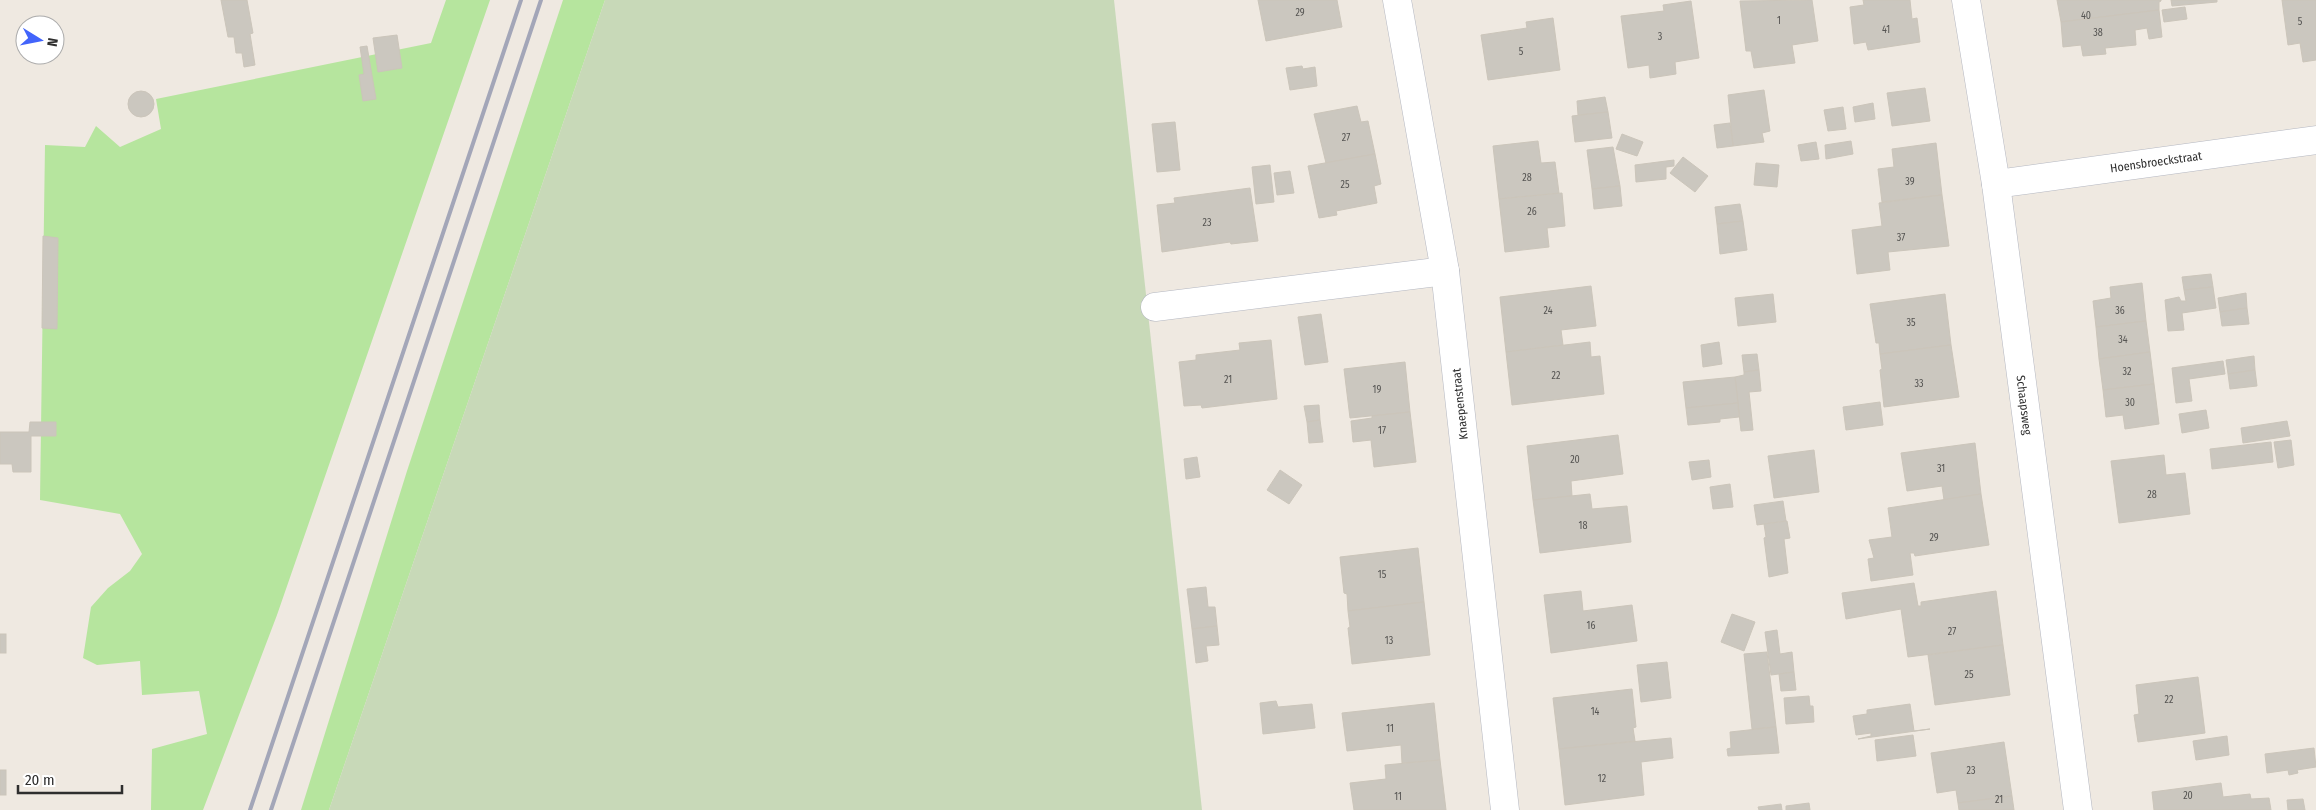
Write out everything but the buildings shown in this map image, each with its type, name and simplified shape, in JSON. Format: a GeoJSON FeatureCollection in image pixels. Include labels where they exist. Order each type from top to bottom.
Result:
{"type":"FeatureCollection","features":[{"type":"Feature","properties":{"kind":"street","name":"Knaepenstraat"},"geometry":{"type":"LineString","coordinates":[[1397,0],[1445,271],[1505,810]]}},
{"type":"Feature","properties":{"kind":"street","name":"Schaapsweg"},"geometry":{"type":"LineString","coordinates":[[1966,0],[1996,184],[2078,810]]}},
{"type":"Feature","properties":{"kind":"street","name":"Hoensbroeckstraat"},"geometry":{"type":"LineString","coordinates":[[1996,184],[2316,140]]}},
{"type":"Feature","properties":{"kind":"street"},"geometry":{"type":"LineString","coordinates":[[1155,307],[1445,271]]}},
{"type":"Feature","properties":{"kind":"green space"},"geometry":{"type":"Polygon","coordinates":[[[446,0],[490,0],[277,615],[203,810],[151,810],[152,749],[207,734],[199,691],[142,695],[140,661],[97,665],[83,658],[91,607],[108,588],[130,571],[142,554],[120,514],[40,500],[45,145],[85,147],[96,126],[120,147],[161,129],[156,99],[431,43],[446,0]]]}},
{"type":"Feature","properties":{"kind":"green space"},"geometry":{"type":"Polygon","coordinates":[[[563,0],[605,0],[329,810],[301,810],[407,471],[563,0]]]}},
{"type":"Feature","properties":{"kind":"green space"},"geometry":{"type":"Polygon","coordinates":[[[605,0],[1114,0],[1202,810],[329,810],[605,0]]]}},
{"type":"Feature","properties":{"kind":"railway"},"geometry":{"type":"LineString","coordinates":[[250,810],[521,0]]}},
{"type":"Feature","properties":{"kind":"railway"},"geometry":{"type":"LineString","coordinates":[[271,810],[541,0]]}}]}
